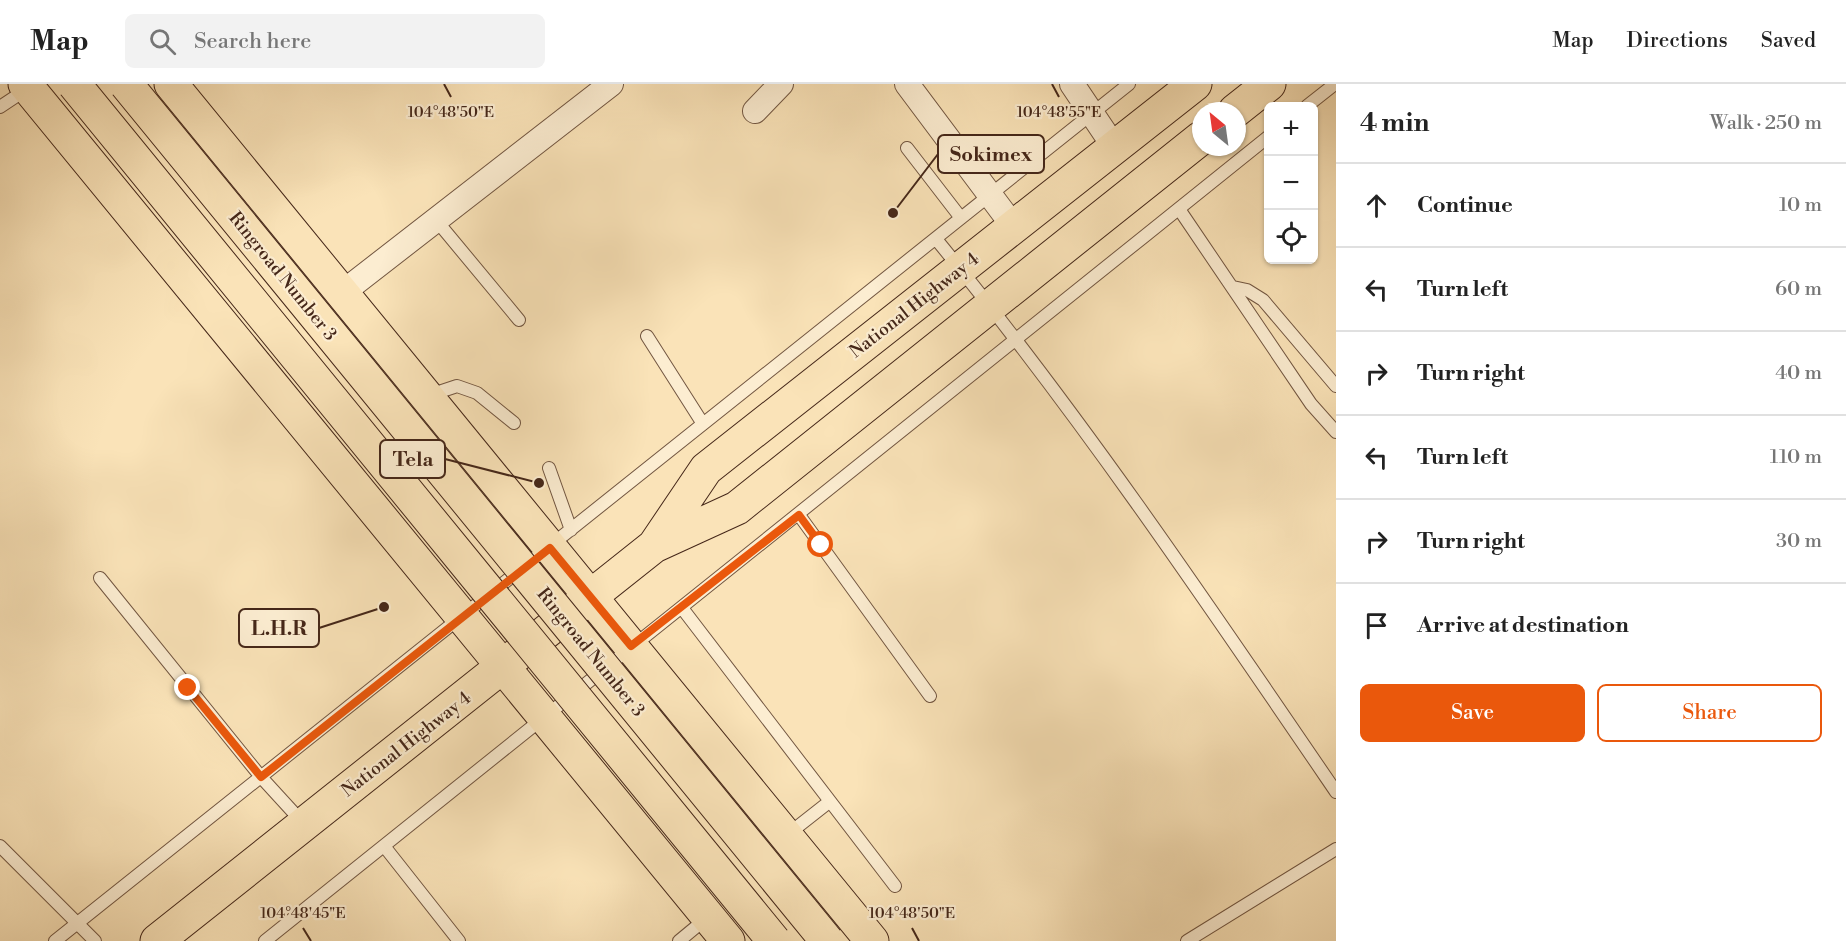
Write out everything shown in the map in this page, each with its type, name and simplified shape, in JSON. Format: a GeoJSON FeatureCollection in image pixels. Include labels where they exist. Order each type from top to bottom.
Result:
{"type":"FeatureCollection","features":[{"type":"Feature","properties":{"kind":"main road"},"geometry":{"type":"LineString","coordinates":[[74,84],[774,941]]}},
{"type":"Feature","properties":{"kind":"main road","name":"Ringroad Number 3"},"geometry":{"type":"LineString","coordinates":[[126,84],[827,941]]}},
{"type":"Feature","properties":{"kind":"main road"},"geometry":{"type":"LineString","coordinates":[[171,84],[426,396],[561,539],[591,597],[872,941]]}},
{"type":"Feature","properties":{"kind":"main road","name":"National Highway 4"},"geometry":{"type":"LineString","coordinates":[[654,546],[706,469],[1195,84]]}},
{"type":"Feature","properties":{"kind":"main road"},"geometry":{"type":"LineString","coordinates":[[1246,102],[1269,84]]}},
{"type":"Feature","properties":{"kind":"main road"},"geometry":{"type":"LineString","coordinates":[[26,86],[718,929]]}},
{"type":"Feature","properties":{"kind":"main road","name":"National Highway 4"},"geometry":{"type":"LineString","coordinates":[[157,941],[654,546],[738,508],[1192,145]]}},
{"type":"Feature","properties":{"kind":"street"},"geometry":{"type":"LineString","coordinates":[[342,293],[611,84]]}},
{"type":"Feature","properties":{"kind":"street"},"geometry":{"type":"LineString","coordinates":[[755,111],[781,84]]}},
{"type":"Feature","properties":{"kind":"street"},"geometry":{"type":"LineString","coordinates":[[907,84],[1014,227]]}},
{"type":"Feature","properties":{"kind":"street"},"geometry":{"type":"LineString","coordinates":[[1072,84],[1090,115],[1115,148]]}},
{"type":"Feature","properties":{"kind":"lane"},"geometry":{"type":"LineString","coordinates":[[55,941],[1129,84]]}},
{"type":"Feature","properties":{"kind":"lane"},"geometry":{"type":"LineString","coordinates":[[1312,102],[1335,84]]}},
{"type":"Feature","properties":{"kind":"lane"},"geometry":{"type":"LineString","coordinates":[[0,107],[26,86]]}},
{"type":"Feature","properties":{"kind":"lane"},"geometry":{"type":"LineString","coordinates":[[265,941],[545,718],[631,646],[1019,340],[1264,141]]}},
{"type":"Feature","properties":{"kind":"lane"},"geometry":{"type":"LineString","coordinates":[[907,148],[961,218]]}},
{"type":"Feature","properties":{"kind":"lane"},"geometry":{"type":"LineString","coordinates":[[1179,209],[1311,404],[1336,432]]}},
{"type":"Feature","properties":{"kind":"lane"},"geometry":{"type":"LineString","coordinates":[[436,220],[519,320]]}},
{"type":"Feature","properties":{"kind":"lane"},"geometry":{"type":"LineString","coordinates":[[936,239],[1019,340],[1219,620],[1336,792]]}},
{"type":"Feature","properties":{"kind":"lane"},"geometry":{"type":"LineString","coordinates":[[1233,287],[1247,290],[1263,300],[1336,386]]}},
{"type":"Feature","properties":{"kind":"lane"},"geometry":{"type":"LineString","coordinates":[[647,336],[703,424]]}},
{"type":"Feature","properties":{"kind":"lane"},"geometry":{"type":"LineString","coordinates":[[426,396],[457,386],[477,393],[514,423]]}},
{"type":"Feature","properties":{"kind":"lane"},"geometry":{"type":"LineString","coordinates":[[549,468],[561,539]]}},
{"type":"Feature","properties":{"kind":"lane"},"geometry":{"type":"LineString","coordinates":[[799,515],[930,696]]}},
{"type":"Feature","properties":{"kind":"lane"},"geometry":{"type":"LineString","coordinates":[[100,578],[261,777],[304,824]]}},
{"type":"Feature","properties":{"kind":"lane"},"geometry":{"type":"LineString","coordinates":[[682,608],[895,886]]}},
{"type":"Feature","properties":{"kind":"lane"},"geometry":{"type":"LineString","coordinates":[[786,836],[830,802]]}},
{"type":"Feature","properties":{"kind":"lane"},"geometry":{"type":"LineString","coordinates":[[0,846],[79,922],[95,941]]}},
{"type":"Feature","properties":{"kind":"lane"},"geometry":{"type":"LineString","coordinates":[[384,846],[459,941]]}},
{"type":"Feature","properties":{"kind":"lane"},"geometry":{"type":"LineString","coordinates":[[1187,941],[1336,849]]}},
{"type":"Feature","properties":{"kind":"lane"},"geometry":{"type":"LineString","coordinates":[[679,941],[718,929]]}},
{"type":"Feature","properties":{"kind":"place","name":"Sokimex"},"geometry":{"type":"Point","coordinates":[893,213]}},
{"type":"Feature","properties":{"kind":"place","name":"Tela"},"geometry":{"type":"Point","coordinates":[539,483]}},
{"type":"Feature","properties":{"kind":"place","name":"L.H.R"},"geometry":{"type":"Point","coordinates":[384,607]}},
{"type":"Feature","properties":{"kind":"route"},"geometry":{"type":"LineString","coordinates":[[188,688],[261,777],[550,548],[631,646],[799,515],[821,545]]}}]}
